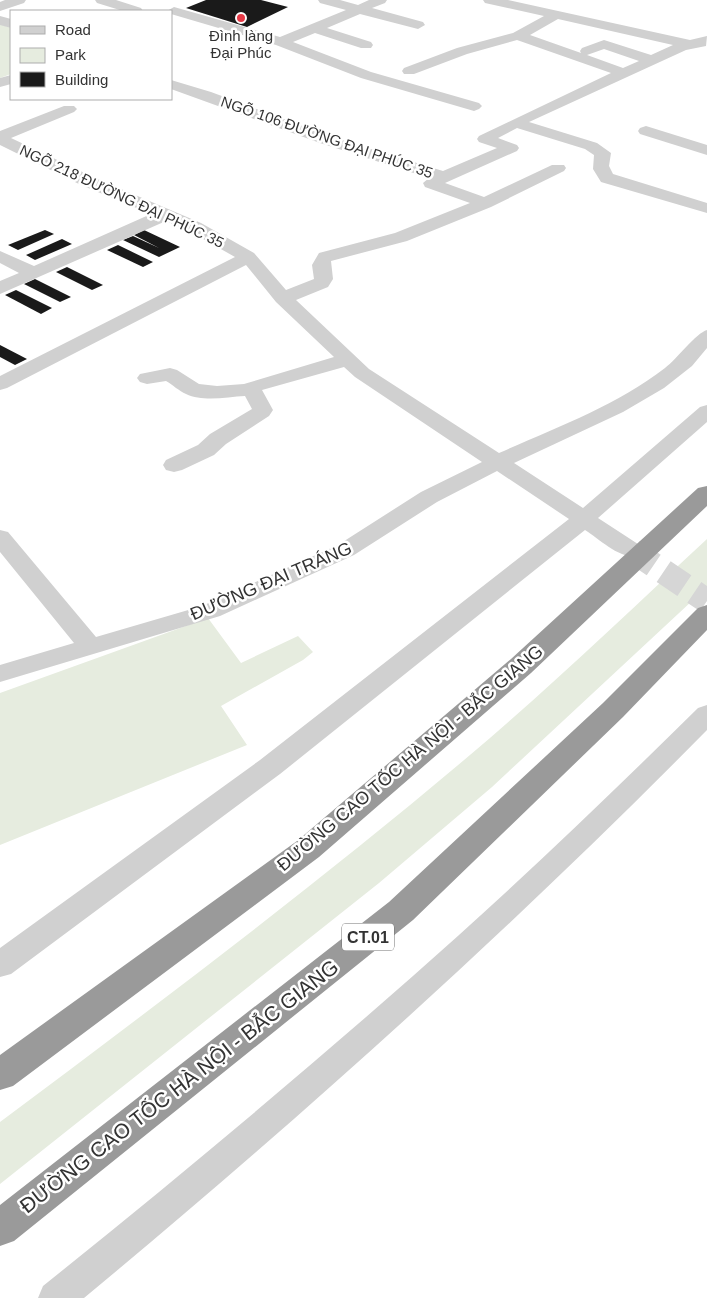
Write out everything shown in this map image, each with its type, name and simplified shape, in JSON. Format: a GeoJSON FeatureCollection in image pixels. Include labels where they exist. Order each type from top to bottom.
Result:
{"type":"FeatureCollection","features":[{"type":"Feature","properties":{"kind":"highway","name":"ĐƯỜNG CAO TỐC HÀ NỘI - BẮC GIANG"},"geometry":{"type":"LineString","coordinates":[[0,1075],[308,849],[520,666],[707,493]]}},
{"type":"Feature","properties":{"kind":"highway","name":"ĐƯỜNG CAO TỐC HÀ NỘI - BẮC GIANG"},"geometry":{"type":"LineString","coordinates":[[0,1228],[401,911],[614,710],[707,614]]}},
{"type":"Feature","properties":{"kind":"street"},"geometry":{"type":"LineString","coordinates":[[0,7],[19,0]]}},
{"type":"Feature","properties":{"kind":"street"},"geometry":{"type":"LineString","coordinates":[[102,0],[133,10]]}},
{"type":"Feature","properties":{"kind":"street"},"geometry":{"type":"LineString","coordinates":[[325,0],[418,26]]}},
{"type":"Feature","properties":{"kind":"street"},"geometry":{"type":"LineString","coordinates":[[281,42],[380,0]]}},
{"type":"Feature","properties":{"kind":"street"},"geometry":{"type":"LineString","coordinates":[[490,0],[707,49]]}},
{"type":"Feature","properties":{"kind":"street"},"geometry":{"type":"LineString","coordinates":[[173,11],[191,4]]}},
{"type":"Feature","properties":{"kind":"street"},"geometry":{"type":"LineString","coordinates":[[173,11],[281,42],[366,75],[474,106]]}},
{"type":"Feature","properties":{"kind":"street"},"geometry":{"type":"LineString","coordinates":[[409,70],[462,51],[518,36],[558,14]]}},
{"type":"Feature","properties":{"kind":"street"},"geometry":{"type":"LineString","coordinates":[[314,28],[366,45]]}},
{"type":"Feature","properties":{"kind":"street"},"geometry":{"type":"LineString","coordinates":[[518,36],[624,73]]}},
{"type":"Feature","properties":{"kind":"street"},"geometry":{"type":"LineString","coordinates":[[444,178],[511,148],[485,138],[682,46],[701,44],[707,40]]}},
{"type":"Feature","properties":{"kind":"street"},"geometry":{"type":"LineString","coordinates":[[587,51],[604,44],[652,60]]}},
{"type":"Feature","properties":{"kind":"street","name":"NGÕ 106 ĐƯỜNG ĐẠI PHÚC 35"},"geometry":{"type":"LineString","coordinates":[[172,84],[206,95],[326,140],[444,178]]}},
{"type":"Feature","properties":{"kind":"street"},"geometry":{"type":"LineString","coordinates":[[0,138],[69,109]]}},
{"type":"Feature","properties":{"kind":"street"},"geometry":{"type":"LineString","coordinates":[[515,123],[591,146],[603,152],[600,159],[602,174],[606,178],[707,208]]}},
{"type":"Feature","properties":{"kind":"street"},"geometry":{"type":"LineString","coordinates":[[646,131],[707,150]]}},
{"type":"Feature","properties":{"kind":"street","name":"NGÕ 218 ĐƯỜNG ĐẠI PHÚC 35"},"geometry":{"type":"LineString","coordinates":[[0,138],[87,181],[195,227],[248,257],[283,298],[362,373],[633,550]]}},
{"type":"Feature","properties":{"kind":"street"},"geometry":{"type":"LineString","coordinates":[[283,298],[321,283],[324,278],[320,266],[321,261],[325,257],[401,237],[485,203],[558,168]]}},
{"type":"Feature","properties":{"kind":"street","name":"NGÕ 106 ĐƯỜNG ĐẠI PHÚC 35"},"geometry":{"type":"LineString","coordinates":[[444,178],[431,183],[485,203]]}},
{"type":"Feature","properties":{"kind":"street"},"geometry":{"type":"LineString","coordinates":[[0,288],[164,215]]}},
{"type":"Feature","properties":{"kind":"street"},"geometry":{"type":"LineString","coordinates":[[0,256],[33,272]]}},
{"type":"Feature","properties":{"kind":"street"},"geometry":{"type":"LineString","coordinates":[[0,384],[248,257]]}},
{"type":"Feature","properties":{"kind":"street","name":"ĐƯỜNG ĐẠI TRÁNG"},"geometry":{"type":"LineString","coordinates":[[0,674],[210,611],[346,550],[429,498],[498,462],[616,408],[658,384],[685,362],[707,336]]}},
{"type":"Feature","properties":{"kind":"street"},"geometry":{"type":"LineString","coordinates":[[148,378],[170,374],[194,390],[218,392],[251,389],[256,384],[347,360]]}},
{"type":"Feature","properties":{"kind":"street"},"geometry":{"type":"LineString","coordinates":[[174,466],[206,450],[218,439],[262,412],[263,410],[251,389]]}},
{"type":"Feature","properties":{"kind":"street"},"geometry":{"type":"LineString","coordinates":[[0,965],[270,767],[584,519],[707,411]]}},
{"type":"Feature","properties":{"kind":"street"},"geometry":{"type":"LineString","coordinates":[[0,537],[91,647]]}},
{"type":"Feature","properties":{"kind":"street"},"geometry":{"type":"LineString","coordinates":[[56,1298],[121,1246],[441,970],[562,858],[707,714]]}},
{"type":"Feature","properties":{"kind":"green space"},"geometry":{"type":"Polygon","coordinates":[[[0,24],[10,28],[10,74],[0,78],[0,24]]]}},
{"type":"Feature","properties":{"kind":"green space"},"geometry":{"type":"Polygon","coordinates":[[[707,539],[707,587],[492,787],[379,883],[0,1184],[0,1122],[248,934],[370,838],[490,738],[707,539]]]}},
{"type":"Feature","properties":{"kind":"green space"},"geometry":{"type":"Polygon","coordinates":[[[208,618],[241,663],[298,636],[313,652],[303,660],[221,706],[247,745],[0,845],[0,693],[208,618]]]}},
{"type":"Feature","properties":{"kind":"building","name":"Đình làng Đại Phúc"},"geometry":{"type":"Polygon","coordinates":[[[206,0],[261,0],[288,7],[247,27],[186,8],[206,0]]]}},
{"type":"Feature","properties":{"kind":"building"},"geometry":{"type":"Polygon","coordinates":[[[45,230],[54,234],[18,250],[8,245],[45,230]]]}},
{"type":"Feature","properties":{"kind":"building"},"geometry":{"type":"Polygon","coordinates":[[[144,230],[180,247],[159,257],[123,240],[133,236],[159,248],[134,235],[144,230]]]}},
{"type":"Feature","properties":{"kind":"building"},"geometry":{"type":"Polygon","coordinates":[[[62,239],[72,244],[35,260],[26,255],[62,239]]]}},
{"type":"Feature","properties":{"kind":"building"},"geometry":{"type":"Polygon","coordinates":[[[118,245],[153,262],[143,267],[107,250],[118,245]]]}},
{"type":"Feature","properties":{"kind":"building"},"geometry":{"type":"Polygon","coordinates":[[[67,267],[103,285],[92,290],[56,272],[67,267]]]}},
{"type":"Feature","properties":{"kind":"building"},"geometry":{"type":"Polygon","coordinates":[[[35,279],[71,297],[60,302],[24,284],[35,279]]]}},
{"type":"Feature","properties":{"kind":"building"},"geometry":{"type":"Polygon","coordinates":[[[16,290],[52,308],[41,314],[5,295],[16,290]]]}},
{"type":"Feature","properties":{"kind":"building"},"geometry":{"type":"Polygon","coordinates":[[[0,345],[27,359],[15,365],[0,357],[0,345]]]}},
{"type":"Feature","properties":{"kind":"tunnel"},"geometry":{"type":"LineString","coordinates":[[633,551],[707,601]]}},
{"type":"Feature","properties":{"kind":"place","name":"Đình làng Đại Phúc"},"geometry":{"type":"Point","coordinates":[241,18]}}]}
